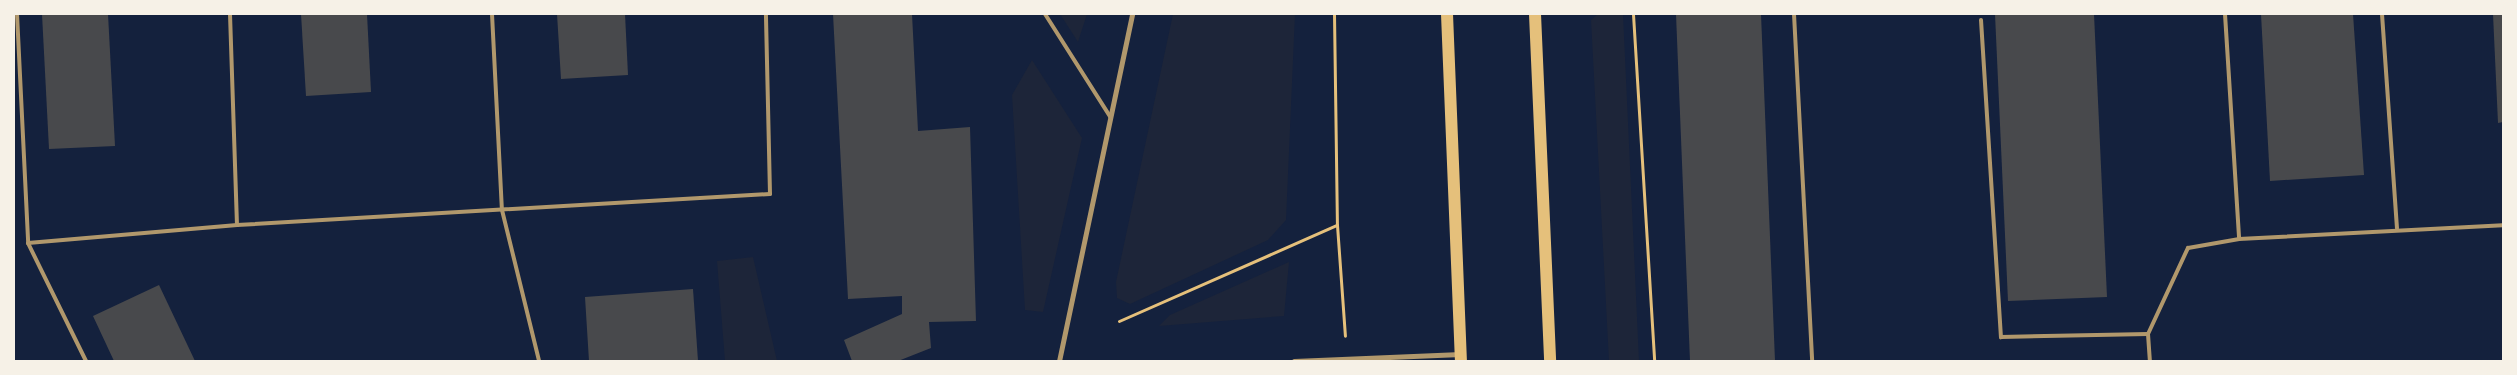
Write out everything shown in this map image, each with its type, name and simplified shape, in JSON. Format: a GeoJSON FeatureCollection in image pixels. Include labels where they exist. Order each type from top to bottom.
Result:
{"type":"FeatureCollection","features":[{"type":"Feature","properties":{"kind":"main road"},"geometry":{"type":"LineString","coordinates":[[1446,14],[1461,358]]}},
{"type":"Feature","properties":{"kind":"main road"},"geometry":{"type":"LineString","coordinates":[[1535,14],[1550,361]]}},
{"type":"Feature","properties":{"kind":"street"},"geometry":{"type":"LineString","coordinates":[[1058,361],[1132,14]]}},
{"type":"Feature","properties":{"kind":"street"},"geometry":{"type":"LineString","coordinates":[[1294,361],[1347,356],[1461,358]]}},
{"type":"Feature","properties":{"kind":"lane"},"geometry":{"type":"LineString","coordinates":[[17,14],[28,243],[86,361]]}},
{"type":"Feature","properties":{"kind":"lane"},"geometry":{"type":"LineString","coordinates":[[230,14],[237,225]]}},
{"type":"Feature","properties":{"kind":"lane"},"geometry":{"type":"LineString","coordinates":[[492,14],[502,210],[539,361]]}},
{"type":"Feature","properties":{"kind":"lane"},"geometry":{"type":"LineString","coordinates":[[28,243],[237,225],[770,194],[766,14]]}},
{"type":"Feature","properties":{"kind":"lane"},"geometry":{"type":"LineString","coordinates":[[1045,14],[1110,118]]}},
{"type":"Feature","properties":{"kind":"lane"},"geometry":{"type":"LineString","coordinates":[[1794,14],[1812,361]]}},
{"type":"Feature","properties":{"kind":"lane"},"geometry":{"type":"LineString","coordinates":[[2225,14],[2239,239]]}},
{"type":"Feature","properties":{"kind":"lane"},"geometry":{"type":"LineString","coordinates":[[2382,14],[2397,228]]}},
{"type":"Feature","properties":{"kind":"lane"},"geometry":{"type":"LineString","coordinates":[[1981,20],[2001,337],[2148,334]]}},
{"type":"Feature","properties":{"kind":"lane"},"geometry":{"type":"LineString","coordinates":[[2150,361],[2148,334],[2188,248],[2239,239],[2397,228],[2503,225]]}},
{"type":"Feature","properties":{"kind":"path"},"geometry":{"type":"LineString","coordinates":[[1334,14],[1337,225],[1347,356]]}},
{"type":"Feature","properties":{"kind":"path"},"geometry":{"type":"LineString","coordinates":[[1633,14],[1654,361]]}},
{"type":"Feature","properties":{"kind":"path"},"geometry":{"type":"LineString","coordinates":[[1119,321],[1337,225]]}},
{"type":"Feature","properties":{"kind":"shaded area"},"geometry":{"type":"Polygon","coordinates":[[[1060,14],[1087,14],[1078,42],[1060,14]]]}},
{"type":"Feature","properties":{"kind":"shaded area"},"geometry":{"type":"Polygon","coordinates":[[[1173,14],[1295,14],[1286,220],[1268,240],[1130,304],[1117,298],[1116,282],[1173,14]]]}},
{"type":"Feature","properties":{"kind":"shaded area"},"geometry":{"type":"Polygon","coordinates":[[[1598,14],[1623,14],[1639,361],[1609,361],[1591,20],[1598,14]]]}},
{"type":"Feature","properties":{"kind":"shaded area"},"geometry":{"type":"Polygon","coordinates":[[[1032,60],[1082,138],[1043,312],[1025,310],[1012,95],[1032,60]]]}},
{"type":"Feature","properties":{"kind":"shaded area"},"geometry":{"type":"Polygon","coordinates":[[[753,257],[777,361],[725,361],[717,261],[753,257]]]}},
{"type":"Feature","properties":{"kind":"shaded area"},"geometry":{"type":"Polygon","coordinates":[[[1289,262],[1284,316],[1159,326],[1170,315],[1289,262]]]}},
{"type":"Feature","properties":{"kind":"building"},"geometry":{"type":"Polygon","coordinates":[[[42,14],[108,14],[115,146],[49,149],[42,14]]]}},
{"type":"Feature","properties":{"kind":"building"},"geometry":{"type":"Polygon","coordinates":[[[301,14],[367,14],[371,92],[306,96],[301,14]]]}},
{"type":"Feature","properties":{"kind":"building"},"geometry":{"type":"Polygon","coordinates":[[[557,14],[625,14],[628,75],[561,79],[557,14]]]}},
{"type":"Feature","properties":{"kind":"building"},"geometry":{"type":"Polygon","coordinates":[[[833,14],[912,14],[918,131],[970,127],[976,321],[929,322],[931,348],[898,361],[852,361],[844,340],[902,314],[902,296],[848,299],[833,14]]]}},
{"type":"Feature","properties":{"kind":"building"},"geometry":{"type":"Polygon","coordinates":[[[1676,14],[1761,14],[1775,361],[1690,361],[1676,14]]]}},
{"type":"Feature","properties":{"kind":"building"},"geometry":{"type":"Polygon","coordinates":[[[1995,14],[2094,14],[2107,297],[2008,301],[1995,14]]]}},
{"type":"Feature","properties":{"kind":"building"},"geometry":{"type":"Polygon","coordinates":[[[2261,14],[2353,14],[2364,175],[2270,181],[2261,14]]]}},
{"type":"Feature","properties":{"kind":"building"},"geometry":{"type":"Polygon","coordinates":[[[2493,14],[2503,14],[2503,122],[2498,123],[2493,14]]]}},
{"type":"Feature","properties":{"kind":"building"},"geometry":{"type":"Polygon","coordinates":[[[159,285],[195,361],[114,361],[93,316],[159,285]]]}},
{"type":"Feature","properties":{"kind":"building"},"geometry":{"type":"Polygon","coordinates":[[[693,289],[698,361],[589,361],[585,297],[693,289]]]}}]}
